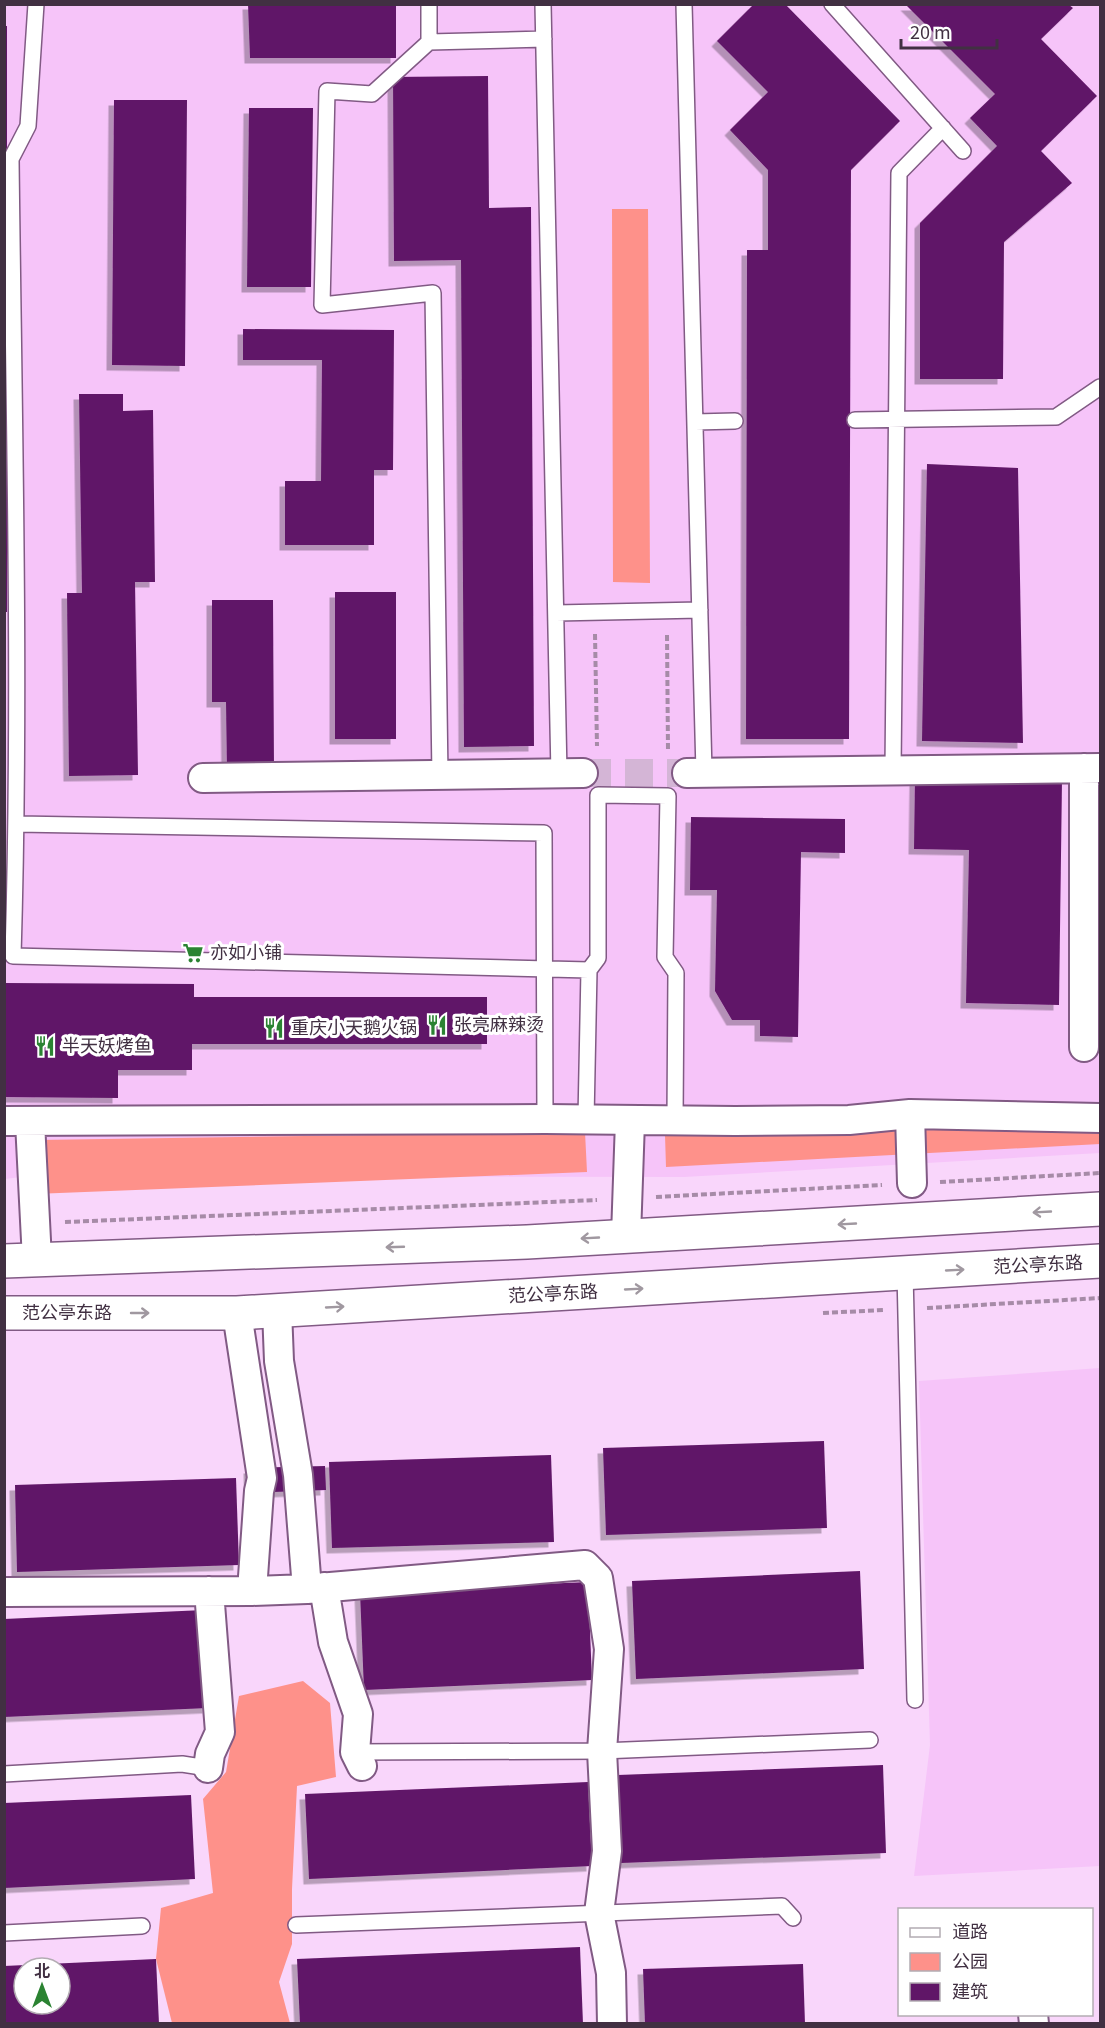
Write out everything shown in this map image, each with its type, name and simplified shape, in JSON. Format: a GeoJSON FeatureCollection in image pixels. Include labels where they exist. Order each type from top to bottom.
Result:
{"type":"FeatureCollection","features":[{"type":"Feature","properties":{"kind":"main road"},"geometry":{"type":"LineString","coordinates":[[19,1260],[527,1242],[1101,1209]]}},
{"type":"Feature","properties":{"kind":"main road","name":"范公亭东路"},"geometry":{"type":"LineString","coordinates":[[12,1313],[237,1312],[1101,1261]]}},
{"type":"Feature","properties":{"kind":"street"},"geometry":{"type":"LineString","coordinates":[[696,773],[1092,768],[1084,1047]]}},
{"type":"Feature","properties":{"kind":"street"},"geometry":{"type":"LineString","coordinates":[[203,778],[440,776],[580,781]]}},
{"type":"Feature","properties":{"kind":"street"},"geometry":{"type":"LineString","coordinates":[[910,1114],[912,1183]]}},
{"type":"Feature","properties":{"kind":"street"},"geometry":{"type":"LineString","coordinates":[[19,1260],[35,1223],[17,1121],[849,1120],[910,1114],[1101,1118]]}},
{"type":"Feature","properties":{"kind":"street"},"geometry":{"type":"LineString","coordinates":[[626,1236],[630,1121]]}},
{"type":"Feature","properties":{"kind":"street"},"geometry":{"type":"LineString","coordinates":[[277,1310],[279,1361],[316,1588],[358,1714],[358,1759]]}},
{"type":"Feature","properties":{"kind":"street"},"geometry":{"type":"LineString","coordinates":[[237,1312],[262,1478],[259,1491],[252,1591]]}},
{"type":"Feature","properties":{"kind":"street"},"geometry":{"type":"LineString","coordinates":[[4,1592],[252,1591],[316,1588],[585,1565],[598,1578],[609,1649],[602,1751],[607,1851],[599,1913],[611,1973],[612,2024]]}},
{"type":"Feature","properties":{"kind":"street"},"geometry":{"type":"LineString","coordinates":[[208,1768],[210,1754],[220,1732],[209,1591]]}},
{"type":"Feature","properties":{"kind":"lane"},"geometry":{"type":"LineString","coordinates":[[36,4],[28,126],[11,159],[11,701],[17,824],[13,956],[589,970]]}},
{"type":"Feature","properties":{"kind":"lane"},"geometry":{"type":"LineString","coordinates":[[429,4],[429,42]]}},
{"type":"Feature","properties":{"kind":"lane"},"geometry":{"type":"LineString","coordinates":[[543,4],[556,613],[580,781],[598,958],[589,970],[586,1119]]}},
{"type":"Feature","properties":{"kind":"lane"},"geometry":{"type":"LineString","coordinates":[[684,4],[700,610],[696,773]]}},
{"type":"Feature","properties":{"kind":"lane"},"geometry":{"type":"LineString","coordinates":[[832,4],[963,151]]}},
{"type":"Feature","properties":{"kind":"lane"},"geometry":{"type":"LineString","coordinates":[[440,776],[433,293],[322,305],[327,91],[372,94],[429,42],[544,39]]}},
{"type":"Feature","properties":{"kind":"lane"},"geometry":{"type":"LineString","coordinates":[[893,770],[899,173],[943,128]]}},
{"type":"Feature","properties":{"kind":"lane"},"geometry":{"type":"LineString","coordinates":[[855,420],[1056,417],[1101,387]]}},
{"type":"Feature","properties":{"kind":"lane"},"geometry":{"type":"LineString","coordinates":[[695,422],[735,421]]}},
{"type":"Feature","properties":{"kind":"lane"},"geometry":{"type":"LineString","coordinates":[[556,613],[700,610]]}},
{"type":"Feature","properties":{"kind":"lane"},"geometry":{"type":"LineString","coordinates":[[580,781],[668,796],[665,957],[676,973],[675,1120]]}},
{"type":"Feature","properties":{"kind":"lane"},"geometry":{"type":"LineString","coordinates":[[17,824],[544,833],[546,1119]]}},
{"type":"Feature","properties":{"kind":"lane"},"geometry":{"type":"LineString","coordinates":[[905,1273],[915,1700]]}},
{"type":"Feature","properties":{"kind":"lane"},"geometry":{"type":"LineString","coordinates":[[358,1759],[870,1740]]}},
{"type":"Feature","properties":{"kind":"lane"},"geometry":{"type":"LineString","coordinates":[[4,1774],[182,1764],[208,1768]]}},
{"type":"Feature","properties":{"kind":"lane"},"geometry":{"type":"LineString","coordinates":[[296,1925],[782,1906],[793,1918]]}},
{"type":"Feature","properties":{"kind":"lane"},"geometry":{"type":"LineString","coordinates":[[4,1933],[142,1926]]}},
{"type":"Feature","properties":{"kind":"path"},"geometry":{"type":"LineString","coordinates":[[580,781],[595,612]]}},
{"type":"Feature","properties":{"kind":"path"},"geometry":{"type":"LineString","coordinates":[[667,624],[668,796]]}},
{"type":"Feature","properties":{"kind":"path"},"geometry":{"type":"LineString","coordinates":[[35,1223],[627,1198],[1101,1173]]}},
{"type":"Feature","properties":{"kind":"shaded area"},"geometry":{"type":"Polygon","coordinates":[[[5,5],[1100,5],[1100,1153],[684,1177],[29,1176],[5,1179],[5,5]]]}},
{"type":"Feature","properties":{"kind":"shaded area"},"geometry":{"type":"Polygon","coordinates":[[[1100,1368],[1100,1866],[914,1876],[930,1745],[919,1381],[1100,1368]]]}},
{"type":"Feature","properties":{"kind":"green space"},"geometry":{"type":"Polygon","coordinates":[[[612,209],[648,209],[650,583],[613,582],[612,209]]]}},
{"type":"Feature","properties":{"kind":"green space"},"geometry":{"type":"Polygon","coordinates":[[[1100,1127],[1100,1144],[666,1167],[665,1135],[1100,1127]]]}},
{"type":"Feature","properties":{"kind":"green space"},"geometry":{"type":"Polygon","coordinates":[[[585,1132],[587,1172],[34,1194],[37,1140],[585,1132]]]}},
{"type":"Feature","properties":{"kind":"green space"},"geometry":{"type":"Polygon","coordinates":[[[303,1681],[330,1703],[336,1777],[297,1786],[292,1944],[279,1982],[290,2023],[172,2023],[156,1959],[161,1908],[213,1893],[203,1799],[226,1772],[239,1696],[303,1681]]]}},
{"type":"Feature","properties":{"kind":"building"},"geometry":{"type":"Polygon","coordinates":[[[248,4],[396,4],[396,58],[250,58],[248,4]]]}},
{"type":"Feature","properties":{"kind":"building"},"geometry":{"type":"Polygon","coordinates":[[[754,4],[785,4],[900,121],[851,170],[849,739],[746,739],[747,250],[768,250],[768,170],[730,130],[768,92],[717,41],[754,4]]]}},
{"type":"Feature","properties":{"kind":"building"},"geometry":{"type":"Polygon","coordinates":[[[906,5],[1069,5],[1073,8],[1041,39],[1097,96],[1041,151],[1072,183],[1004,242],[1003,379],[920,379],[920,223],[997,146],[970,118],[995,94],[906,5]]]}},
{"type":"Feature","properties":{"kind":"building"},"geometry":{"type":"Polygon","coordinates":[[[4,26],[7,26],[7,612],[4,612],[4,26]]]}},
{"type":"Feature","properties":{"kind":"building"},"geometry":{"type":"Polygon","coordinates":[[[488,76],[489,208],[531,207],[534,746],[464,747],[461,260],[394,261],[393,77],[488,76]]]}},
{"type":"Feature","properties":{"kind":"building"},"geometry":{"type":"Polygon","coordinates":[[[114,100],[187,100],[185,366],[112,365],[114,100]]]}},
{"type":"Feature","properties":{"kind":"building"},"geometry":{"type":"Polygon","coordinates":[[[249,108],[313,108],[311,287],[247,287],[249,108]]]}},
{"type":"Feature","properties":{"kind":"building"},"geometry":{"type":"Polygon","coordinates":[[[243,329],[394,330],[393,470],[374,470],[374,545],[285,545],[285,481],[321,481],[322,360],[243,360],[243,329]]]}},
{"type":"Feature","properties":{"kind":"building"},"geometry":{"type":"Polygon","coordinates":[[[79,394],[123,394],[123,411],[153,410],[155,582],[135,582],[138,775],[69,776],[67,593],[82,593],[79,394]]]}},
{"type":"Feature","properties":{"kind":"building"},"geometry":{"type":"Polygon","coordinates":[[[927,464],[1018,468],[1023,743],[922,741],[927,464]]]}},
{"type":"Feature","properties":{"kind":"building"},"geometry":{"type":"Polygon","coordinates":[[[335,592],[396,592],[396,739],[335,739],[335,592]]]}},
{"type":"Feature","properties":{"kind":"building"},"geometry":{"type":"Polygon","coordinates":[[[212,600],[273,600],[274,769],[227,769],[226,702],[212,702],[212,600]]]}},
{"type":"Feature","properties":{"kind":"building"},"geometry":{"type":"Polygon","coordinates":[[[915,778],[1062,780],[1059,1005],[966,1003],[969,850],[914,849],[915,778]]]}},
{"type":"Feature","properties":{"kind":"building"},"geometry":{"type":"Polygon","coordinates":[[[691,817],[845,819],[845,853],[801,852],[798,1037],[760,1036],[760,1020],[732,1020],[715,991],[717,890],[690,890],[691,817]]]}},
{"type":"Feature","properties":{"kind":"building"},"geometry":{"type":"Polygon","coordinates":[[[4,983],[194,984],[194,997],[487,997],[487,1044],[192,1044],[192,1070],[118,1070],[118,1098],[4,1097],[4,983]]]}},
{"type":"Feature","properties":{"kind":"building"},"geometry":{"type":"Polygon","coordinates":[[[824,1441],[827,1528],[606,1535],[603,1448],[824,1441]]]}},
{"type":"Feature","properties":{"kind":"building"},"geometry":{"type":"Polygon","coordinates":[[[551,1455],[554,1542],[332,1548],[329,1462],[551,1455]]]}},
{"type":"Feature","properties":{"kind":"building"},"geometry":{"type":"Polygon","coordinates":[[[325,1466],[326,1490],[250,1493],[249,1468],[325,1466]]]}},
{"type":"Feature","properties":{"kind":"building"},"geometry":{"type":"Polygon","coordinates":[[[236,1478],[239,1565],[17,1572],[15,1485],[236,1478]]]}},
{"type":"Feature","properties":{"kind":"building"},"geometry":{"type":"Polygon","coordinates":[[[860,1571],[864,1669],[636,1679],[632,1581],[860,1571]]]}},
{"type":"Feature","properties":{"kind":"building"},"geometry":{"type":"Polygon","coordinates":[[[588,1582],[592,1680],[364,1690],[360,1592],[588,1582]]]}},
{"type":"Feature","properties":{"kind":"building"},"geometry":{"type":"Polygon","coordinates":[[[204,1610],[208,1708],[4,1717],[4,1619],[204,1610]]]}},
{"type":"Feature","properties":{"kind":"building"},"geometry":{"type":"Polygon","coordinates":[[[883,1765],[886,1853],[621,1863],[618,1775],[883,1765]]]}},
{"type":"Feature","properties":{"kind":"building"},"geometry":{"type":"Polygon","coordinates":[[[588,1782],[592,1866],[309,1879],[305,1794],[588,1782]]]}},
{"type":"Feature","properties":{"kind":"building"},"geometry":{"type":"Polygon","coordinates":[[[191,1795],[195,1879],[4,1888],[4,1803],[191,1795]]]}},
{"type":"Feature","properties":{"kind":"building"},"geometry":{"type":"Polygon","coordinates":[[[580,1947],[583,2024],[300,2024],[297,1959],[580,1947]]]}},
{"type":"Feature","properties":{"kind":"building"},"geometry":{"type":"Polygon","coordinates":[[[156,1959],[159,2024],[4,2024],[4,1966],[12,1966],[12,2016],[72,2016],[72,1963],[156,1959]]]}},
{"type":"Feature","properties":{"kind":"building"},"geometry":{"type":"Polygon","coordinates":[[[803,1964],[805,2024],[645,2024],[643,1969],[803,1964]]]}},
{"type":"Feature","properties":{"kind":"tunnel"},"geometry":{"type":"LineString","coordinates":[[583,773],[687,773]]}},
{"type":"Feature","properties":{"kind":"place","name":"亦如小铺"},"geometry":{"type":"Point","coordinates":[193,953]}},
{"type":"Feature","properties":{"kind":"place","name":"张亮麻辣烫"},"geometry":{"type":"Point","coordinates":[437,1025]}},
{"type":"Feature","properties":{"kind":"place","name":"重庆小天鹅火锅"},"geometry":{"type":"Point","coordinates":[274,1028]}},
{"type":"Feature","properties":{"kind":"place","name":"半天妖烤鱼"},"geometry":{"type":"Point","coordinates":[45,1046]}}]}
